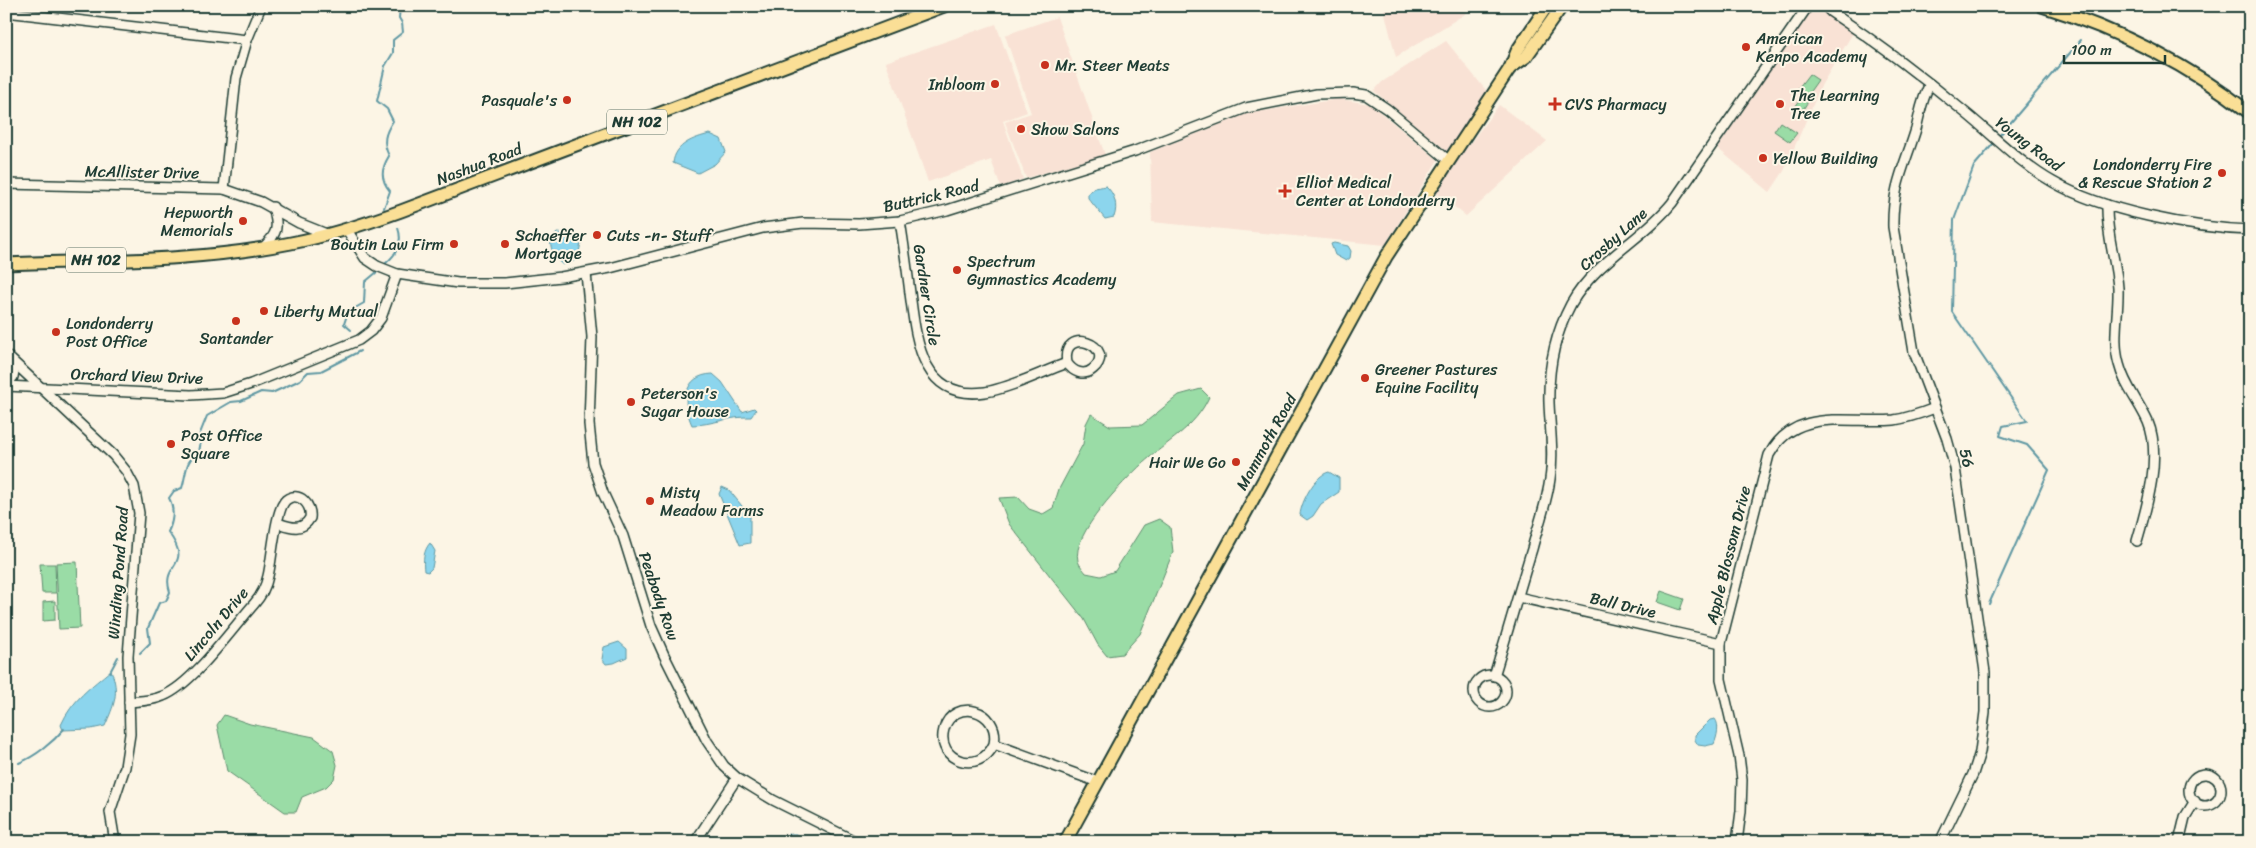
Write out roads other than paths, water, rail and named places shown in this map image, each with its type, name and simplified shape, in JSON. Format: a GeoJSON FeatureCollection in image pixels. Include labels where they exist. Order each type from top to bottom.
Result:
{"type":"FeatureCollection","features":[{"type":"Feature","properties":{"kind":"main road","name":"Nashua Road"},"geometry":{"type":"LineString","coordinates":[[6,264],[185,256],[262,248],[329,235],[416,206],[920,10],[944,6]]}},
{"type":"Feature","properties":{"kind":"main road","name":"Mammoth Road"},"geometry":{"type":"LineString","coordinates":[[1065,842],[1366,292],[1402,230],[1510,68],[1517,51],[1547,6]]}},
{"type":"Feature","properties":{"kind":"main road","name":"Mammoth Road"},"geometry":{"type":"LineString","coordinates":[[1510,68],[1526,57],[1562,6]]}},
{"type":"Feature","properties":{"kind":"main road"},"geometry":{"type":"LineString","coordinates":[[2042,6],[2091,24],[2171,61],[2250,113]]}},
{"type":"Feature","properties":{"kind":"street"},"geometry":{"type":"LineString","coordinates":[[224,189],[233,94],[247,40],[261,6]]}},
{"type":"Feature","properties":{"kind":"street","name":"Crosby Lane"},"geometry":{"type":"LineString","coordinates":[[1494,676],[1550,480],[1552,456],[1549,402],[1551,375],[1557,337],[1568,312],[1578,293],[1594,275],[1656,220],[1672,203],[1808,6]]}},
{"type":"Feature","properties":{"kind":"street","name":"Young Road"},"geometry":{"type":"LineString","coordinates":[[1825,6],[1930,84],[2040,174],[2068,189],[2107,205],[2205,226],[2250,230]]}},
{"type":"Feature","properties":{"kind":"street"},"geometry":{"type":"LineString","coordinates":[[6,12],[247,40]]}},
{"type":"Feature","properties":{"kind":"street","name":"56"},"geometry":{"type":"LineString","coordinates":[[1930,84],[1923,99],[1916,130],[1897,181],[1893,227],[1910,336],[1919,368],[1947,439],[1954,468],[1981,640],[1986,696],[1982,736],[1975,767],[1940,842]]}},
{"type":"Feature","properties":{"kind":"street","name":"Buttrick Road"},"geometry":{"type":"LineString","coordinates":[[347,230],[365,258],[377,266],[397,274],[458,283],[529,281],[586,273],[763,228],[803,224],[859,224],[900,221],[990,198],[1135,151],[1246,108],[1317,94],[1353,93],[1366,95],[1387,109],[1448,160]]}},
{"type":"Feature","properties":{"kind":"street","name":"McAllister Drive"},"geometry":{"type":"LineString","coordinates":[[6,184],[224,189],[273,207],[299,223],[329,235]]}},
{"type":"Feature","properties":{"kind":"street"},"geometry":{"type":"LineString","coordinates":[[2107,205],[2107,226],[2118,286],[2117,357],[2122,373],[2148,422],[2154,444],[2154,460],[2144,517],[2137,540]]}},
{"type":"Feature","properties":{"kind":"street"},"geometry":{"type":"LineString","coordinates":[[262,248],[276,232],[277,224],[273,207]]}},
{"type":"Feature","properties":{"kind":"street","name":"Gardner Circle"},"geometry":{"type":"LineString","coordinates":[[900,221],[916,338],[923,361],[940,381],[963,392],[985,392],[1068,362]]}},
{"type":"Feature","properties":{"kind":"street","name":"Peabody Row"},"geometry":{"type":"LineString","coordinates":[[586,273],[592,337],[589,424],[593,463],[603,493],[628,550],[651,626],[664,655],[706,741],[724,766],[737,778],[773,800],[857,842]]}},
{"type":"Feature","properties":{"kind":"street","name":"Orchard View Drive"},"geometry":{"type":"LineString","coordinates":[[6,386],[39,386],[190,395],[215,394],[237,389],[338,350],[365,336],[381,318],[397,274]]}},
{"type":"Feature","properties":{"kind":"street","name":"Winding Pond Road"},"geometry":{"type":"LineString","coordinates":[[6,356],[114,455],[126,471],[136,493],[139,513],[129,633],[130,726],[128,754],[110,812],[115,842]]}},
{"type":"Feature","properties":{"kind":"street","name":"Orchard View Drive"},"geometry":{"type":"LineString","coordinates":[[6,386],[13,376],[16,365]]}},
{"type":"Feature","properties":{"kind":"street","name":"Apple Blossom Drive"},"geometry":{"type":"LineString","coordinates":[[1737,842],[1742,780],[1739,756],[1720,679],[1721,643],[1766,463],[1778,442],[1796,427],[1811,422],[1901,419],[1935,408]]}},
{"type":"Feature","properties":{"kind":"street","name":"Lincoln Drive"},"geometry":{"type":"LineString","coordinates":[[129,702],[154,699],[178,688],[254,604],[262,592],[268,577],[278,523]]}},
{"type":"Feature","properties":{"kind":"street","name":"Ball Drive"},"geometry":{"type":"LineString","coordinates":[[1518,597],[1721,643]]}},
{"type":"Feature","properties":{"kind":"street"},"geometry":{"type":"LineString","coordinates":[[965,710],[976,711],[985,716],[992,724],[995,734],[994,744],[989,753],[982,759],[962,762],[953,757],[947,750],[943,740],[944,730],[948,721],[956,714],[965,710]]}},
{"type":"Feature","properties":{"kind":"street"},"geometry":{"type":"LineString","coordinates":[[994,744],[1098,782]]}},
{"type":"Feature","properties":{"kind":"street"},"geometry":{"type":"LineString","coordinates":[[695,842],[737,778]]}},
{"type":"Feature","properties":{"kind":"street"},"geometry":{"type":"LineString","coordinates":[[2179,842],[2185,817],[2195,801]]}},
{"type":"Feature","properties":{"kind":"water"},"geometry":{"type":"Polygon","coordinates":[[[710,134],[721,139],[726,152],[715,164],[698,173],[673,163],[677,151],[686,143],[710,134]]]}},
{"type":"Feature","properties":{"kind":"water"},"geometry":{"type":"Polygon","coordinates":[[[1106,186],[1114,196],[1116,209],[1114,217],[1105,219],[1088,198],[1088,193],[1095,188],[1106,186]]]}},
{"type":"Feature","properties":{"kind":"water"},"geometry":{"type":"Polygon","coordinates":[[[557,233],[573,234],[581,243],[574,261],[563,265],[555,257],[550,241],[557,233]]]}},
{"type":"Feature","properties":{"kind":"water"},"geometry":{"type":"Polygon","coordinates":[[[1331,244],[1348,246],[1351,251],[1350,258],[1346,261],[1335,255],[1331,244]]]}},
{"type":"Feature","properties":{"kind":"water"},"geometry":{"type":"Polygon","coordinates":[[[713,374],[722,382],[742,412],[754,408],[756,410],[751,417],[692,425],[687,408],[687,392],[695,379],[713,374]]]}},
{"type":"Feature","properties":{"kind":"water"},"geometry":{"type":"Polygon","coordinates":[[[1329,472],[1339,478],[1339,492],[1321,504],[1313,516],[1307,520],[1300,515],[1306,496],[1314,483],[1329,472]]]}},
{"type":"Feature","properties":{"kind":"water"},"geometry":{"type":"Polygon","coordinates":[[[722,487],[729,490],[750,516],[750,543],[740,545],[719,494],[722,487]]]}},
{"type":"Feature","properties":{"kind":"water"},"geometry":{"type":"Polygon","coordinates":[[[430,543],[435,551],[432,568],[428,572],[424,571],[424,560],[426,549],[430,543]]]}},
{"type":"Feature","properties":{"kind":"water"},"geometry":{"type":"Polygon","coordinates":[[[619,642],[627,649],[627,657],[614,663],[606,664],[602,659],[604,647],[619,642]]]}},
{"type":"Feature","properties":{"kind":"water"},"geometry":{"type":"Polygon","coordinates":[[[111,670],[114,678],[115,699],[105,726],[91,729],[63,730],[61,725],[71,708],[83,694],[111,670]]]}},
{"type":"Feature","properties":{"kind":"water"},"geometry":{"type":"Polygon","coordinates":[[[1715,719],[1718,728],[1714,744],[1698,745],[1695,735],[1710,720],[1715,719]]]}},
{"type":"Feature","properties":{"kind":"water"},"geometry":{"type":"Polygon","coordinates":[[[788,834],[796,834],[805,842],[781,842],[788,834]]]}},
{"type":"Feature","properties":{"kind":"waterway"},"geometry":{"type":"LineString","coordinates":[[384,208],[390,191],[383,178],[384,165],[389,156],[385,138],[393,121],[387,109],[377,101],[385,66],[393,53],[393,40],[403,32],[402,23],[399,18],[400,6]]}},
{"type":"Feature","properties":{"kind":"waterway"},"geometry":{"type":"LineString","coordinates":[[2000,135],[2081,40]]}},
{"type":"Feature","properties":{"kind":"waterway"},"geometry":{"type":"LineString","coordinates":[[1989,604],[2049,470],[2027,445],[2000,436],[2003,426],[2027,421],[1952,312],[1954,220],[1974,166],[1993,144]]}},
{"type":"Feature","properties":{"kind":"waterway"},"geometry":{"type":"LineString","coordinates":[[386,263],[394,255],[400,243],[398,228]]}},
{"type":"Feature","properties":{"kind":"waterway"},"geometry":{"type":"LineString","coordinates":[[351,330],[344,324],[348,312],[364,303],[365,282],[377,272]]}},
{"type":"Feature","properties":{"kind":"waterway"},"geometry":{"type":"LineString","coordinates":[[140,653],[150,643],[148,628],[159,603],[166,601],[170,592],[169,575],[178,559],[178,552],[168,532],[173,515],[169,498],[174,491],[182,488],[188,463],[199,452],[201,441],[199,436],[207,416],[231,402],[241,401],[261,392],[272,393],[300,380],[308,372],[321,371],[360,351]]}},
{"type":"Feature","properties":{"kind":"waterway"},"geometry":{"type":"LineString","coordinates":[[110,672],[118,657]]}},
{"type":"Feature","properties":{"kind":"waterway"},"geometry":{"type":"LineString","coordinates":[[19,763],[32,757],[44,748],[64,729]]}},
{"type":"Feature","properties":{"kind":"place","name":"American Kenpo Academy"},"geometry":{"type":"Point","coordinates":[1746,47]}},
{"type":"Feature","properties":{"kind":"place","name":"Mr. Steer Meats"},"geometry":{"type":"Point","coordinates":[1045,65]}},
{"type":"Feature","properties":{"kind":"place","name":"Inbloom"},"geometry":{"type":"Point","coordinates":[995,84]}},
{"type":"Feature","properties":{"kind":"place","name":"Pasquale's"},"geometry":{"type":"Point","coordinates":[567,100]}},
{"type":"Feature","properties":{"kind":"place","name":"CVS Pharmacy"},"geometry":{"type":"Point","coordinates":[1555,104]}},
{"type":"Feature","properties":{"kind":"place","name":"The Learning Tree"},"geometry":{"type":"Point","coordinates":[1780,104]}},
{"type":"Feature","properties":{"kind":"place","name":"Show Salons"},"geometry":{"type":"Point","coordinates":[1021,129]}},
{"type":"Feature","properties":{"kind":"place","name":"Yellow Building"},"geometry":{"type":"Point","coordinates":[1763,158]}},
{"type":"Feature","properties":{"kind":"place","name":"Londonderry Fire & Rescue Station 2"},"geometry":{"type":"Point","coordinates":[2222,173]}},
{"type":"Feature","properties":{"kind":"place","name":"Elliot Medical Center at Londonderry"},"geometry":{"type":"Point","coordinates":[1285,191]}},
{"type":"Feature","properties":{"kind":"place","name":"Hepworth Memorials"},"geometry":{"type":"Point","coordinates":[243,221]}},
{"type":"Feature","properties":{"kind":"place","name":"Cuts -n- Stuff"},"geometry":{"type":"Point","coordinates":[597,235]}},
{"type":"Feature","properties":{"kind":"place","name":"Boutin Law Firm"},"geometry":{"type":"Point","coordinates":[454,244]}},
{"type":"Feature","properties":{"kind":"place","name":"Schaeffer Mortgage"},"geometry":{"type":"Point","coordinates":[505,244]}},
{"type":"Feature","properties":{"kind":"place","name":"Spectrum Gymnastics Academy"},"geometry":{"type":"Point","coordinates":[957,270]}},
{"type":"Feature","properties":{"kind":"place","name":"Liberty Mutual"},"geometry":{"type":"Point","coordinates":[264,311]}},
{"type":"Feature","properties":{"kind":"place","name":"Santander"},"geometry":{"type":"Point","coordinates":[236,321]}},
{"type":"Feature","properties":{"kind":"place","name":"Londonderry Post Office"},"geometry":{"type":"Point","coordinates":[56,332]}},
{"type":"Feature","properties":{"kind":"place","name":"Greener Pastures Equine Facility"},"geometry":{"type":"Point","coordinates":[1365,378]}},
{"type":"Feature","properties":{"kind":"place","name":"Peterson's Sugar House"},"geometry":{"type":"Point","coordinates":[631,402]}},
{"type":"Feature","properties":{"kind":"place","name":"Post Office Square"},"geometry":{"type":"Point","coordinates":[171,444]}},
{"type":"Feature","properties":{"kind":"place","name":"Hair We Go"},"geometry":{"type":"Point","coordinates":[1236,462]}},
{"type":"Feature","properties":{"kind":"place","name":"Misty Meadow Farms"},"geometry":{"type":"Point","coordinates":[650,501]}}]}
